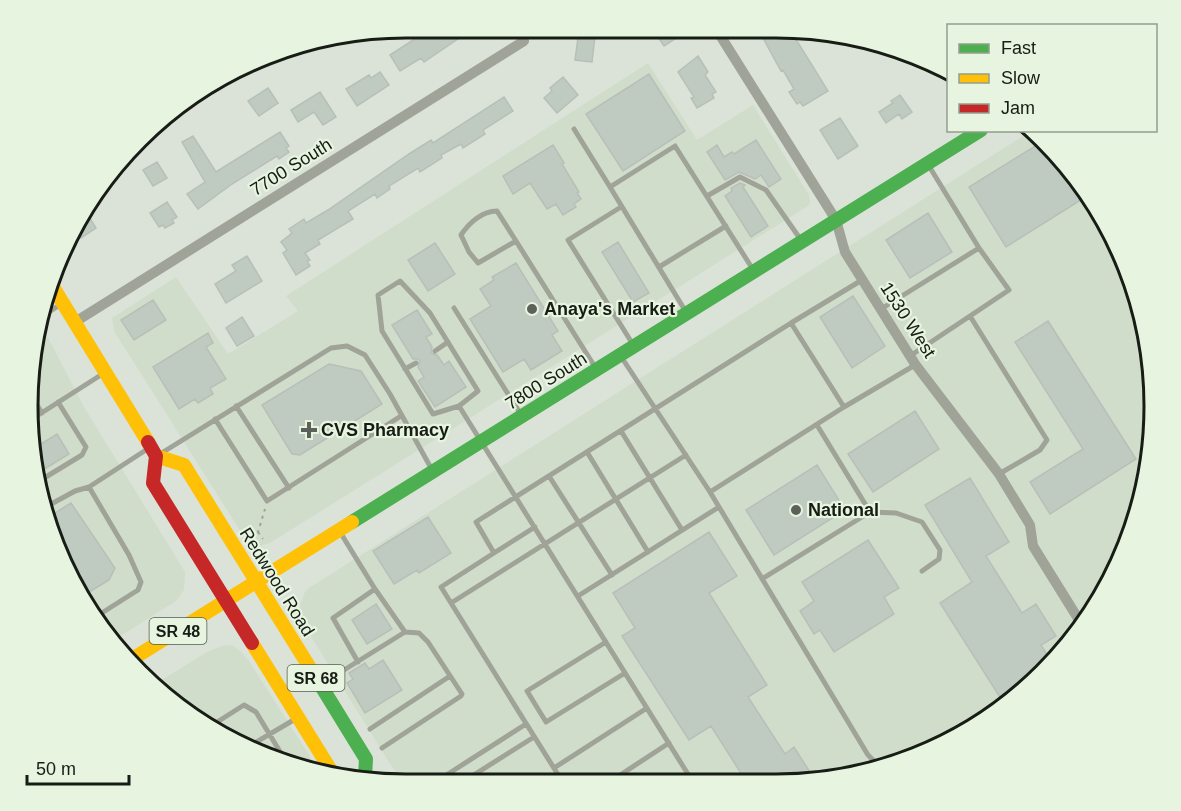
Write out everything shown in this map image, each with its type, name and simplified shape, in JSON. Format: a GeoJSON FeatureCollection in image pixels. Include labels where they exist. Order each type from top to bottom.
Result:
{"type":"FeatureCollection","features":[{"type":"Feature","properties":{"kind":"main road","name":"7800 South"},"geometry":{"type":"LineString","coordinates":[[136,656],[978,132]]}},
{"type":"Feature","properties":{"kind":"main road"},"geometry":{"type":"LineString","coordinates":[[56,291],[153,452]]}},
{"type":"Feature","properties":{"kind":"main road","name":"Redwood Road"},"geometry":{"type":"LineString","coordinates":[[153,452],[184,465],[366,759],[365,771]]}},
{"type":"Feature","properties":{"kind":"main road","name":"SR 68"},"geometry":{"type":"LineString","coordinates":[[153,452],[153,483],[327,765]]}},
{"type":"Feature","properties":{"kind":"street","name":"7700 South"},"geometry":{"type":"LineString","coordinates":[[75,322],[524,41],[523,38]]}},
{"type":"Feature","properties":{"kind":"street","name":"1530 West"},"geometry":{"type":"LineString","coordinates":[[722,38],[836,220],[845,252],[862,280],[913,360],[999,474],[1030,525],[1033,546],[1076,617]]}},
{"type":"Feature","properties":{"kind":"lane"},"geometry":{"type":"LineString","coordinates":[[574,129],[688,314]]}},
{"type":"Feature","properties":{"kind":"lane"},"geometry":{"type":"LineString","coordinates":[[610,187],[675,146],[754,272]]}},
{"type":"Feature","properties":{"kind":"lane"},"geometry":{"type":"LineString","coordinates":[[710,492],[844,407],[1009,290],[979,248],[928,164]]}},
{"type":"Feature","properties":{"kind":"lane"},"geometry":{"type":"LineString","coordinates":[[707,196],[740,177],[753,182],[766,190],[802,242]]}},
{"type":"Feature","properties":{"kind":"lane"},"geometry":{"type":"LineString","coordinates":[[621,207],[568,240],[635,347]]}},
{"type":"Feature","properties":{"kind":"lane"},"geometry":{"type":"LineString","coordinates":[[516,241],[478,263],[469,252],[461,235],[468,224],[492,211],[497,211],[598,370]]}},
{"type":"Feature","properties":{"kind":"lane"},"geometry":{"type":"LineString","coordinates":[[659,267],[726,226]]}},
{"type":"Feature","properties":{"kind":"lane"},"geometry":{"type":"LineString","coordinates":[[881,309],[979,248]]}},
{"type":"Feature","properties":{"kind":"lane"},"geometry":{"type":"LineString","coordinates":[[494,553],[476,522],[862,280]]}},
{"type":"Feature","properties":{"kind":"lane"},"geometry":{"type":"LineString","coordinates":[[400,281],[430,313],[448,342],[478,391],[459,406],[433,414],[382,330],[378,295],[400,281]]}},
{"type":"Feature","properties":{"kind":"lane"},"geometry":{"type":"LineString","coordinates":[[50,312],[63,303]]}},
{"type":"Feature","properties":{"kind":"lane"},"geometry":{"type":"LineString","coordinates":[[454,308],[522,417]]}},
{"type":"Feature","properties":{"kind":"lane"},"geometry":{"type":"LineString","coordinates":[[970,316],[1047,440],[1040,450],[999,474]]}},
{"type":"Feature","properties":{"kind":"lane"},"geometry":{"type":"LineString","coordinates":[[791,323],[844,407]]}},
{"type":"Feature","properties":{"kind":"lane"},"geometry":{"type":"LineString","coordinates":[[435,351],[448,342]]}},
{"type":"Feature","properties":{"kind":"lane"},"geometry":{"type":"LineString","coordinates":[[51,504],[75,491],[88,487],[215,419],[331,348],[347,346],[365,355],[434,472]]}},
{"type":"Feature","properties":{"kind":"lane"},"geometry":{"type":"LineString","coordinates":[[621,356],[710,492],[873,760]]}},
{"type":"Feature","properties":{"kind":"lane"},"geometry":{"type":"LineString","coordinates":[[405,369],[416,363]]}},
{"type":"Feature","properties":{"kind":"lane"},"geometry":{"type":"LineString","coordinates":[[38,415],[106,372]]}},
{"type":"Feature","properties":{"kind":"lane"},"geometry":{"type":"LineString","coordinates":[[45,477],[82,454],[86,447],[58,402]]}},
{"type":"Feature","properties":{"kind":"lane"},"geometry":{"type":"LineString","coordinates":[[236,406],[289,488]]}},
{"type":"Feature","properties":{"kind":"lane"},"geometry":{"type":"LineString","coordinates":[[459,406],[688,774]]}},
{"type":"Feature","properties":{"kind":"lane"},"geometry":{"type":"LineString","coordinates":[[38,407],[42,413]]}},
{"type":"Feature","properties":{"kind":"lane"},"geometry":{"type":"LineString","coordinates":[[215,419],[267,501],[401,416]]}},
{"type":"Feature","properties":{"kind":"lane"},"geometry":{"type":"LineString","coordinates":[[817,425],[870,512]]}},
{"type":"Feature","properties":{"kind":"lane"},"geometry":{"type":"LineString","coordinates":[[621,431],[682,531]]}},
{"type":"Feature","properties":{"kind":"lane"},"geometry":{"type":"LineString","coordinates":[[587,452],[648,552]]}},
{"type":"Feature","properties":{"kind":"lane"},"geometry":{"type":"LineString","coordinates":[[451,603],[686,455]]}},
{"type":"Feature","properties":{"kind":"lane"},"geometry":{"type":"LineString","coordinates":[[549,476],[612,575]]}},
{"type":"Feature","properties":{"kind":"lane"},"geometry":{"type":"LineString","coordinates":[[88,487],[129,555],[141,582],[138,590],[102,613]]}},
{"type":"Feature","properties":{"kind":"lane"},"geometry":{"type":"LineString","coordinates":[[578,596],[719,507]]}},
{"type":"Feature","properties":{"kind":"lane"},"geometry":{"type":"LineString","coordinates":[[762,579],[870,512],[896,513],[922,522],[940,550],[939,559],[922,571]]}},
{"type":"Feature","properties":{"kind":"lane"},"geometry":{"type":"LineString","coordinates":[[535,527],[441,587],[557,774]]}},
{"type":"Feature","properties":{"kind":"lane"},"geometry":{"type":"LineString","coordinates":[[339,530],[375,589],[405,632]]}},
{"type":"Feature","properties":{"kind":"lane"},"geometry":{"type":"LineString","coordinates":[[358,662],[333,618],[375,589]]}},
{"type":"Feature","properties":{"kind":"lane"},"geometry":{"type":"LineString","coordinates":[[336,675],[405,632],[419,633],[428,642],[461,691],[461,696],[382,748]]}},
{"type":"Feature","properties":{"kind":"lane"},"geometry":{"type":"LineString","coordinates":[[606,642],[527,691],[546,722],[625,673]]}},
{"type":"Feature","properties":{"kind":"lane"},"geometry":{"type":"LineString","coordinates":[[370,729],[450,676]]}},
{"type":"Feature","properties":{"kind":"lane"},"geometry":{"type":"LineString","coordinates":[[218,722],[244,705],[256,712],[279,751]]}},
{"type":"Feature","properties":{"kind":"lane"},"geometry":{"type":"LineString","coordinates":[[554,768],[647,708]]}},
{"type":"Feature","properties":{"kind":"lane"},"geometry":{"type":"LineString","coordinates":[[257,742],[298,717]]}},
{"type":"Feature","properties":{"kind":"lane"},"geometry":{"type":"LineString","coordinates":[[448,774],[526,724]]}},
{"type":"Feature","properties":{"kind":"lane"},"geometry":{"type":"LineString","coordinates":[[475,774],[534,737]]}},
{"type":"Feature","properties":{"kind":"lane"},"geometry":{"type":"LineString","coordinates":[[622,774],[669,743]]}},
{"type":"Feature","properties":{"kind":"path"},"geometry":{"type":"LineString","coordinates":[[250,537],[258,532],[266,507]]}},
{"type":"Feature","properties":{"kind":"path"},"geometry":{"type":"LineString","coordinates":[[258,532],[263,539]]}},
{"type":"Feature","properties":{"kind":"shaded area"},"geometry":{"type":"Polygon","coordinates":[[[648,63],[697,140],[753,105],[809,195],[808,206],[270,543],[260,546],[246,540],[114,331],[112,318],[176,277],[228,354],[298,311],[286,296],[648,63]]]}},
{"type":"Feature","properties":{"kind":"shaded area"},"geometry":{"type":"Polygon","coordinates":[[[1025,135],[1052,163],[1081,201],[1106,243],[1124,287],[1140,357],[1143,381],[1143,430],[1131,501],[1106,568],[1067,630],[1036,666],[1018,682],[960,724],[938,736],[894,754],[824,770],[776,774],[396,774],[302,622],[300,605],[309,588],[1025,135]]]}},
{"type":"Feature","properties":{"kind":"shaded area"},"geometry":{"type":"Polygon","coordinates":[[[45,332],[84,407],[185,572],[184,590],[176,601],[119,637],[100,610],[75,568],[50,501],[41,454],[38,430],[38,381],[45,332]]]}},
{"type":"Feature","properties":{"kind":"shaded area"},"geometry":{"type":"Polygon","coordinates":[[[232,645],[249,661],[313,762],[287,754],[243,736],[201,711],[161,680],[207,652],[232,645]]]}},
{"type":"Feature","properties":{"kind":"building"},"geometry":{"type":"Polygon","coordinates":[[[416,38],[459,38],[424,62],[421,58],[400,71],[390,55],[416,38]]]}},
{"type":"Feature","properties":{"kind":"building"},"geometry":{"type":"Polygon","coordinates":[[[578,38],[595,38],[592,62],[575,60],[578,38]]]}},
{"type":"Feature","properties":{"kind":"building"},"geometry":{"type":"Polygon","coordinates":[[[659,38],[677,38],[664,46],[659,38]]]}},
{"type":"Feature","properties":{"kind":"building"},"geometry":{"type":"Polygon","coordinates":[[[763,38],[795,38],[828,91],[803,106],[800,102],[797,104],[789,92],[794,89],[783,70],[781,71],[763,38]]]}},
{"type":"Feature","properties":{"kind":"building"},"geometry":{"type":"Polygon","coordinates":[[[698,56],[708,72],[705,75],[716,92],[712,94],[714,98],[697,108],[691,98],[694,97],[678,72],[698,56]]]}},
{"type":"Feature","properties":{"kind":"building"},"geometry":{"type":"Polygon","coordinates":[[[380,72],[389,85],[357,106],[346,89],[369,75],[371,78],[380,72]]]}},
{"type":"Feature","properties":{"kind":"building"},"geometry":{"type":"Polygon","coordinates":[[[649,74],[685,131],[623,171],[586,114],[649,74]]]}},
{"type":"Feature","properties":{"kind":"building"},"geometry":{"type":"Polygon","coordinates":[[[563,77],[578,95],[557,113],[544,98],[552,91],[550,88],[563,77]]]}},
{"type":"Feature","properties":{"kind":"building"},"geometry":{"type":"Polygon","coordinates":[[[268,88],[278,103],[259,116],[248,101],[268,88]]]}},
{"type":"Feature","properties":{"kind":"building"},"geometry":{"type":"Polygon","coordinates":[[[320,92],[336,117],[323,125],[314,112],[298,122],[291,110],[320,92]]]}},
{"type":"Feature","properties":{"kind":"building"},"geometry":{"type":"Polygon","coordinates":[[[900,95],[912,112],[902,119],[899,114],[886,123],[879,112],[893,103],[891,101],[900,95]]]}},
{"type":"Feature","properties":{"kind":"building"},"geometry":{"type":"Polygon","coordinates":[[[504,97],[513,111],[483,130],[485,134],[463,148],[461,144],[441,155],[442,158],[420,172],[418,168],[389,186],[390,189],[377,198],[375,194],[348,211],[353,219],[318,240],[320,244],[305,253],[310,260],[307,261],[310,266],[296,275],[283,253],[287,250],[281,242],[292,233],[289,229],[304,219],[306,223],[328,210],[409,154],[431,140],[433,143],[504,97]]]}},
{"type":"Feature","properties":{"kind":"building"},"geometry":{"type":"Polygon","coordinates":[[[840,118],[858,146],[838,159],[820,130],[840,118]]]}},
{"type":"Feature","properties":{"kind":"building"},"geometry":{"type":"Polygon","coordinates":[[[280,132],[289,146],[286,148],[289,152],[279,159],[277,156],[232,184],[198,209],[187,194],[205,182],[182,142],[193,136],[216,172],[280,132]]]}},
{"type":"Feature","properties":{"kind":"building"},"geometry":{"type":"Polygon","coordinates":[[[756,140],[781,179],[769,187],[761,175],[755,179],[739,172],[725,180],[707,152],[717,145],[724,157],[732,152],[734,154],[756,140]]]}},
{"type":"Feature","properties":{"kind":"building"},"geometry":{"type":"Polygon","coordinates":[[[553,145],[581,199],[574,204],[576,207],[563,215],[556,204],[547,209],[530,183],[513,194],[503,176],[553,145]]]}},
{"type":"Feature","properties":{"kind":"building"},"geometry":{"type":"Polygon","coordinates":[[[1036,145],[1080,200],[1006,247],[969,187],[1036,145]]]}},
{"type":"Feature","properties":{"kind":"building"},"geometry":{"type":"Polygon","coordinates":[[[157,162],[167,178],[153,186],[143,170],[157,162]]]}},
{"type":"Feature","properties":{"kind":"building"},"geometry":{"type":"Polygon","coordinates":[[[740,183],[745,185],[743,187],[768,226],[751,237],[725,196],[732,191],[731,188],[740,183]]]}},
{"type":"Feature","properties":{"kind":"building"},"geometry":{"type":"Polygon","coordinates":[[[167,202],[177,217],[172,220],[174,223],[165,228],[163,225],[159,227],[150,213],[167,202]]]}},
{"type":"Feature","properties":{"kind":"building"},"geometry":{"type":"Polygon","coordinates":[[[928,213],[952,252],[910,278],[886,240],[928,213]]]}},
{"type":"Feature","properties":{"kind":"building"},"geometry":{"type":"Polygon","coordinates":[[[89,217],[96,228],[81,238],[79,235],[89,217]]]}},
{"type":"Feature","properties":{"kind":"building"},"geometry":{"type":"Polygon","coordinates":[[[618,242],[649,293],[633,302],[602,252],[618,242]]]}},
{"type":"Feature","properties":{"kind":"building"},"geometry":{"type":"Polygon","coordinates":[[[435,243],[455,274],[428,291],[408,260],[435,243]]]}},
{"type":"Feature","properties":{"kind":"building"},"geometry":{"type":"Polygon","coordinates":[[[247,256],[262,281],[226,303],[215,284],[236,271],[232,265],[247,256]]]}},
{"type":"Feature","properties":{"kind":"building"},"geometry":{"type":"Polygon","coordinates":[[[516,263],[558,331],[552,335],[562,351],[531,370],[524,359],[503,372],[470,319],[491,306],[480,289],[494,280],[492,277],[516,263]]]}},
{"type":"Feature","properties":{"kind":"building"},"geometry":{"type":"Polygon","coordinates":[[[853,296],[885,346],[852,368],[820,317],[853,296]]]}},
{"type":"Feature","properties":{"kind":"building"},"geometry":{"type":"Polygon","coordinates":[[[153,300],[166,320],[134,340],[121,320],[153,300]]]}},
{"type":"Feature","properties":{"kind":"building"},"geometry":{"type":"Polygon","coordinates":[[[417,310],[432,334],[426,337],[432,347],[431,353],[437,355],[444,365],[449,361],[466,387],[435,407],[418,381],[424,377],[418,367],[420,361],[413,359],[392,325],[417,310]]]}},
{"type":"Feature","properties":{"kind":"building"},"geometry":{"type":"Polygon","coordinates":[[[242,317],[254,336],[237,346],[226,328],[242,317]]]}},
{"type":"Feature","properties":{"kind":"building"},"geometry":{"type":"Polygon","coordinates":[[[1048,321],[1136,459],[1050,514],[1030,482],[1083,449],[1015,342],[1048,321]]]}},
{"type":"Feature","properties":{"kind":"building"},"geometry":{"type":"Polygon","coordinates":[[[208,333],[213,343],[206,347],[226,379],[210,388],[213,394],[198,403],[195,399],[179,409],[153,367],[208,333]]]}},
{"type":"Feature","properties":{"kind":"building","name":"CVS Pharmacy"},"geometry":{"type":"Polygon","coordinates":[[[329,364],[361,371],[382,404],[300,455],[292,454],[262,405],[329,364]]]}},
{"type":"Feature","properties":{"kind":"building"},"geometry":{"type":"Polygon","coordinates":[[[915,411],[939,449],[873,492],[848,454],[915,411]]]}},
{"type":"Feature","properties":{"kind":"building"},"geometry":{"type":"Polygon","coordinates":[[[57,434],[69,454],[44,470],[40,445],[57,434]]]}},
{"type":"Feature","properties":{"kind":"building","name":"National"},"geometry":{"type":"Polygon","coordinates":[[[817,465],[845,510],[774,555],[746,510],[817,465]]]}},
{"type":"Feature","properties":{"kind":"building"},"geometry":{"type":"Polygon","coordinates":[[[970,478],[1009,542],[986,556],[1022,613],[1036,604],[1056,636],[1041,645],[1047,654],[1036,666],[1000,697],[940,603],[972,582],[925,505],[970,478]]]}},
{"type":"Feature","properties":{"kind":"building"},"geometry":{"type":"Polygon","coordinates":[[[71,503],[115,568],[109,580],[89,592],[75,568],[54,514],[71,503]]]}},
{"type":"Feature","properties":{"kind":"building"},"geometry":{"type":"Polygon","coordinates":[[[428,517],[451,553],[419,573],[417,570],[394,584],[373,551],[428,517]]]}},
{"type":"Feature","properties":{"kind":"building"},"geometry":{"type":"Polygon","coordinates":[[[709,532],[737,576],[709,593],[767,685],[748,697],[785,754],[794,747],[810,772],[741,774],[711,726],[689,740],[622,636],[635,628],[613,593],[709,532]]]}},
{"type":"Feature","properties":{"kind":"building"},"geometry":{"type":"Polygon","coordinates":[[[868,540],[899,588],[884,597],[894,614],[834,652],[820,630],[814,634],[800,611],[814,601],[802,582],[868,540]]]}},
{"type":"Feature","properties":{"kind":"building"},"geometry":{"type":"Polygon","coordinates":[[[376,604],[392,629],[367,644],[352,620],[376,604]]]}},
{"type":"Feature","properties":{"kind":"building"},"geometry":{"type":"Polygon","coordinates":[[[383,660],[402,690],[365,713],[347,683],[353,679],[349,673],[365,663],[369,669],[383,660]]]}},
{"type":"Feature","properties":{"kind":"traffic: fast"},"geometry":{"type":"LineString","coordinates":[[352,522],[978,132]]}},
{"type":"Feature","properties":{"kind":"traffic: fast"},"geometry":{"type":"LineString","coordinates":[[315,676],[366,759],[365,771]]}},
{"type":"Feature","properties":{"kind":"traffic: slow"},"geometry":{"type":"LineString","coordinates":[[56,291],[148,442]]}},
{"type":"Feature","properties":{"kind":"traffic: slow"},"geometry":{"type":"LineString","coordinates":[[156,456],[184,465],[315,676]]}},
{"type":"Feature","properties":{"kind":"traffic: slow"},"geometry":{"type":"LineString","coordinates":[[136,656],[352,522]]}},
{"type":"Feature","properties":{"kind":"traffic: slow"},"geometry":{"type":"LineString","coordinates":[[252,643],[327,765]]}},
{"type":"Feature","properties":{"kind":"traffic: jam"},"geometry":{"type":"LineString","coordinates":[[148,442],[156,456],[153,483],[252,643]]}},
{"type":"Feature","properties":{"kind":"place","name":"Anaya's Market"},"geometry":{"type":"Point","coordinates":[532,309]}},
{"type":"Feature","properties":{"kind":"place","name":"CVS Pharmacy"},"geometry":{"type":"Point","coordinates":[309,430]}},
{"type":"Feature","properties":{"kind":"place","name":"National"},"geometry":{"type":"Point","coordinates":[796,510]}}]}
